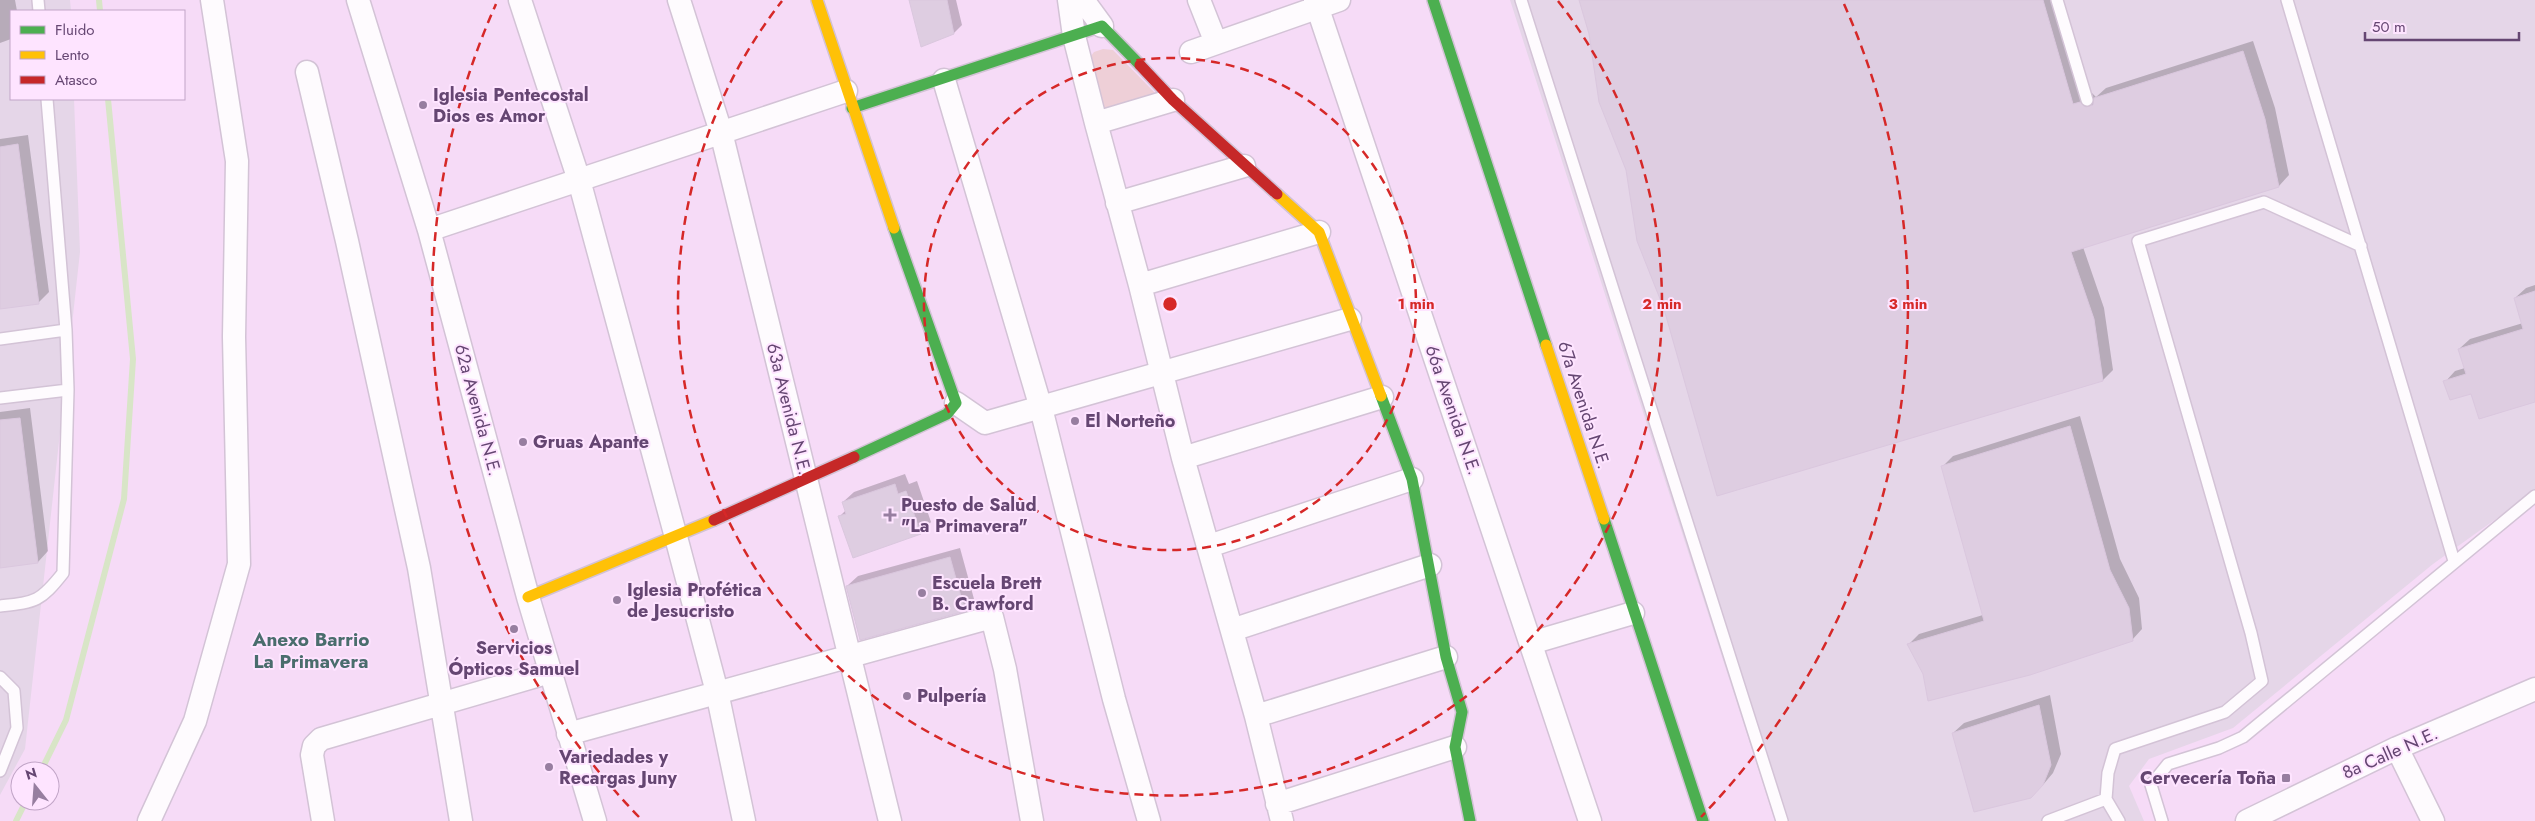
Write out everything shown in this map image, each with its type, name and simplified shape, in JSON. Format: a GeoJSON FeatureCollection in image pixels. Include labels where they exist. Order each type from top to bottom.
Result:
{"type":"FeatureCollection","features":[{"type":"Feature","properties":{"kind":"street"},"geometry":{"type":"LineString","coordinates":[[149,821],[194,721],[239,564],[234,337],[237,160],[212,0]]}},
{"type":"Feature","properties":{"kind":"street","name":"62a Avenida N.E."},"geometry":{"type":"LineString","coordinates":[[358,0],[429,230],[528,597],[595,821]]}},
{"type":"Feature","properties":{"kind":"street"},"geometry":{"type":"LineString","coordinates":[[520,0],[579,180],[717,692],[744,821]]}},
{"type":"Feature","properties":{"kind":"street","name":"63a Avenida N.E."},"geometry":{"type":"LineString","coordinates":[[679,0],[721,132],[890,821]]}},
{"type":"Feature","properties":{"kind":"street"},"geometry":{"type":"LineString","coordinates":[[817,0],[849,99],[956,403],[985,423],[1350,319]]}},
{"type":"Feature","properties":{"kind":"street"},"geometry":{"type":"LineString","coordinates":[[1069,0],[1074,36],[1096,123],[1140,286],[1183,458],[1256,716],[1279,813],[1455,747]]}},
{"type":"Feature","properties":{"kind":"street"},"geometry":{"type":"LineString","coordinates":[[1083,0],[1102,26],[1173,100],[1319,232],[1350,319],[1382,397],[1412,479],[1430,565],[1446,657],[1462,712],[1455,747],[1470,821]]}},
{"type":"Feature","properties":{"kind":"street"},"geometry":{"type":"LineString","coordinates":[[1199,0],[1216,43]]}},
{"type":"Feature","properties":{"kind":"street"},"geometry":{"type":"LineString","coordinates":[[1191,52],[1316,4],[1339,0]]}},
{"type":"Feature","properties":{"kind":"street","name":"67a Avenida N.E."},"geometry":{"type":"LineString","coordinates":[[1433,0],[1702,821]]}},
{"type":"Feature","properties":{"kind":"street","name":"66a Avenida N.E."},"geometry":{"type":"LineString","coordinates":[[1316,4],[1590,821]]}},
{"type":"Feature","properties":{"kind":"street"},"geometry":{"type":"LineString","coordinates":[[429,230],[721,132],[849,99],[944,80],[1102,26]]}},
{"type":"Feature","properties":{"kind":"street"},"geometry":{"type":"LineString","coordinates":[[307,72],[347,241],[416,558],[443,703],[461,821]]}},
{"type":"Feature","properties":{"kind":"street"},"geometry":{"type":"LineString","coordinates":[[944,80],[1041,408],[1114,698],[1150,821]]}},
{"type":"Feature","properties":{"kind":"street"},"geometry":{"type":"LineString","coordinates":[[1096,123],[1173,100]]}},
{"type":"Feature","properties":{"kind":"street"},"geometry":{"type":"LineString","coordinates":[[1117,203],[1244,166]]}},
{"type":"Feature","properties":{"kind":"street"},"geometry":{"type":"LineString","coordinates":[[1140,286],[1319,232]]}},
{"type":"Feature","properties":{"kind":"street"},"geometry":{"type":"LineString","coordinates":[[1183,458],[1382,397]]}},
{"type":"Feature","properties":{"kind":"street"},"geometry":{"type":"LineString","coordinates":[[528,597],[676,537],[947,414],[956,403]]}},
{"type":"Feature","properties":{"kind":"street"},"geometry":{"type":"LineString","coordinates":[[1209,546],[1412,479]]}},
{"type":"Feature","properties":{"kind":"street"},"geometry":{"type":"LineString","coordinates":[[1232,630],[1430,565]]}},
{"type":"Feature","properties":{"kind":"street"},"geometry":{"type":"LineString","coordinates":[[1531,643],[1633,613]]}},
{"type":"Feature","properties":{"kind":"street"},"geometry":{"type":"LineString","coordinates":[[568,734],[992,617],[1005,669],[1032,821]]}},
{"type":"Feature","properties":{"kind":"street"},"geometry":{"type":"LineString","coordinates":[[1256,716],[1446,657]]}},
{"type":"Feature","properties":{"kind":"street"},"geometry":{"type":"LineString","coordinates":[[323,821],[312,755],[314,746],[321,739],[550,672]]}},
{"type":"Feature","properties":{"kind":"street","name":"8a Calle N.E."},"geometry":{"type":"LineString","coordinates":[[2253,819],[2397,748],[2535,689]]}},
{"type":"Feature","properties":{"kind":"street"},"geometry":{"type":"LineString","coordinates":[[2397,748],[2433,821]]}},
{"type":"Feature","properties":{"kind":"lane"},"geometry":{"type":"LineString","coordinates":[[1521,0],[1782,821]]}},
{"type":"Feature","properties":{"kind":"lane"},"geometry":{"type":"LineString","coordinates":[[2057,0],[2087,100]]}},
{"type":"Feature","properties":{"kind":"lane"},"geometry":{"type":"LineString","coordinates":[[2287,0],[2454,561]]}},
{"type":"Feature","properties":{"kind":"lane"},"geometry":{"type":"LineString","coordinates":[[0,606],[34,602],[48,592],[63,573],[68,390],[66,330],[47,100]]}},
{"type":"Feature","properties":{"kind":"lane"},"geometry":{"type":"LineString","coordinates":[[2120,821],[2106,799],[2108,773],[2115,749],[2225,712],[2262,681],[2251,633],[2136,237],[2264,202],[2361,246]]}},
{"type":"Feature","properties":{"kind":"lane"},"geometry":{"type":"LineString","coordinates":[[0,339],[66,330]]}},
{"type":"Feature","properties":{"kind":"lane"},"geometry":{"type":"LineString","coordinates":[[0,398],[68,390]]}},
{"type":"Feature","properties":{"kind":"lane"},"geometry":{"type":"LineString","coordinates":[[2162,821],[2151,785],[2168,764],[2219,748],[2244,737],[2454,561],[2535,496]]}},
{"type":"Feature","properties":{"kind":"lane"},"geometry":{"type":"LineString","coordinates":[[0,677],[14,691],[17,728],[0,771]]}},
{"type":"Feature","properties":{"kind":"lane"},"geometry":{"type":"LineString","coordinates":[[2048,821],[2106,799]]}},
{"type":"Feature","properties":{"kind":"shaded area"},"geometry":{"type":"Polygon","coordinates":[[[0,0],[2535,0],[2535,821],[0,821],[0,0]]]}},
{"type":"Feature","properties":{"kind":"shaded area"},"geometry":{"type":"Polygon","coordinates":[[[0,0],[70,0],[71,10],[10,10],[10,100],[74,100],[80,252],[25,749],[18,761],[10,761],[10,777],[0,795],[0,0]]]}},
{"type":"Feature","properties":{"kind":"shaded area"},"geometry":{"type":"Polygon","coordinates":[[[1510,0],[2535,0],[2535,491],[2433,564],[2233,728],[2149,759],[2129,786],[2144,821],[1775,821],[1510,0]]]}},
{"type":"Feature","properties":{"kind":"shaded area"},"geometry":{"type":"Polygon","coordinates":[[[1103,49],[1113,50],[1157,95],[1103,110],[1089,59],[1094,52],[1103,49]]]}},
{"type":"Feature","properties":{"kind":"building"},"geometry":{"type":"Polygon","coordinates":[[[909,0],[947,0],[954,34],[921,47],[909,0]]]}},
{"type":"Feature","properties":{"kind":"building"},"geometry":{"type":"Polygon","coordinates":[[[1579,0],[2043,0],[2073,104],[2080,102],[2086,107],[2093,105],[2094,98],[2243,51],[2265,119],[2279,187],[2071,252],[2094,319],[2103,381],[1717,496],[1664,309],[1637,241],[1626,170],[1599,102],[1589,34],[1579,0]]]}},
{"type":"Feature","properties":{"kind":"building"},"geometry":{"type":"Polygon","coordinates":[[[18,144],[39,304],[0,309],[0,147],[18,144]]]}},
{"type":"Feature","properties":{"kind":"building"},"geometry":{"type":"Polygon","coordinates":[[[2535,291],[2535,402],[2479,419],[2471,394],[2450,400],[2443,381],[2466,374],[2458,349],[2523,329],[2514,298],[2535,291]]]}},
{"type":"Feature","properties":{"kind":"building"},"geometry":{"type":"Polygon","coordinates":[[[20,418],[38,563],[0,568],[0,420],[20,418]]]}},
{"type":"Feature","properties":{"kind":"building"},"geometry":{"type":"Polygon","coordinates":[[[2070,426],[2110,570],[2129,608],[2133,641],[2030,675],[1928,701],[1923,674],[1907,644],[1984,621],[1941,466],[2070,426]]]}},
{"type":"Feature","properties":{"kind":"building"},"geometry":{"type":"Polygon","coordinates":[[[895,484],[898,494],[906,491],[921,534],[853,558],[838,516],[846,514],[842,502],[895,484]]]}},
{"type":"Feature","properties":{"kind":"building"},"geometry":{"type":"Polygon","coordinates":[[[950,557],[965,611],[860,640],[846,586],[950,557]]]}},
{"type":"Feature","properties":{"kind":"building"},"geometry":{"type":"Polygon","coordinates":[[[2039,705],[2051,765],[2043,785],[2031,798],[1974,812],[1952,733],[2039,705]]]}},
{"type":"Feature","properties":{"kind":"waterway"},"geometry":{"type":"LineString","coordinates":[[99,0],[100,10]]}},
{"type":"Feature","properties":{"kind":"waterway"},"geometry":{"type":"LineString","coordinates":[[46,761],[66,720],[124,499],[133,359],[108,100]]}},
{"type":"Feature","properties":{"kind":"waterway"},"geometry":{"type":"LineString","coordinates":[[16,821],[21,811]]}},
{"type":"Feature","properties":{"kind":"traffic: fast"},"geometry":{"type":"LineString","coordinates":[[1433,0],[1546,345]]}},
{"type":"Feature","properties":{"kind":"traffic: fast"},"geometry":{"type":"LineString","coordinates":[[852,108],[1102,26],[1140,65]]}},
{"type":"Feature","properties":{"kind":"traffic: fast"},"geometry":{"type":"LineString","coordinates":[[854,457],[947,414],[956,403],[894,228]]}},
{"type":"Feature","properties":{"kind":"traffic: fast"},"geometry":{"type":"LineString","coordinates":[[1381,396],[1412,479],[1446,657],[1462,712],[1455,747],[1470,821]]}},
{"type":"Feature","properties":{"kind":"traffic: fast"},"geometry":{"type":"LineString","coordinates":[[1604,519],[1703,821]]}},
{"type":"Feature","properties":{"kind":"traffic: slow"},"geometry":{"type":"LineString","coordinates":[[817,0],[894,228]]}},
{"type":"Feature","properties":{"kind":"traffic: slow"},"geometry":{"type":"LineString","coordinates":[[1277,194],[1319,232],[1381,396]]}},
{"type":"Feature","properties":{"kind":"traffic: slow"},"geometry":{"type":"LineString","coordinates":[[1546,345],[1604,519]]}},
{"type":"Feature","properties":{"kind":"traffic: slow"},"geometry":{"type":"LineString","coordinates":[[528,597],[714,520]]}},
{"type":"Feature","properties":{"kind":"traffic: jam"},"geometry":{"type":"LineString","coordinates":[[1140,65],[1173,100],[1277,194]]}},
{"type":"Feature","properties":{"kind":"traffic: jam"},"geometry":{"type":"LineString","coordinates":[[714,520],[854,457]]}},
{"type":"Feature","properties":{"kind":"place","name":"Iglesia Pentecostal Dios es Amor"},"geometry":{"type":"Point","coordinates":[423,105]}},
{"type":"Feature","properties":{"kind":"place","name":"El Norteño"},"geometry":{"type":"Point","coordinates":[1075,421]}},
{"type":"Feature","properties":{"kind":"place","name":"Gruas Apante"},"geometry":{"type":"Point","coordinates":[523,442]}},
{"type":"Feature","properties":{"kind":"place","name":"Puesto de Salud \"La Primavera\""},"geometry":{"type":"Point","coordinates":[890,515]}},
{"type":"Feature","properties":{"kind":"place","name":"Escuela Brett B. Crawford"},"geometry":{"type":"Point","coordinates":[922,593]}},
{"type":"Feature","properties":{"kind":"place","name":"Iglesia Profética de Jesucristo"},"geometry":{"type":"Point","coordinates":[617,600]}},
{"type":"Feature","properties":{"kind":"place","name":"Servicios Ópticos Samuel"},"geometry":{"type":"Point","coordinates":[514,629]}},
{"type":"Feature","properties":{"kind":"place","name":"Pulpería"},"geometry":{"type":"Point","coordinates":[907,696]}},
{"type":"Feature","properties":{"kind":"place","name":"Variedades y Recargas Juny"},"geometry":{"type":"Point","coordinates":[549,767]}},
{"type":"Feature","properties":{"kind":"place","name":"Cervecería Toña"},"geometry":{"type":"Point","coordinates":[2286,778]}},
{"type":"Feature","properties":{"kind":"district","name":"Anexo Barrio La Primavera"},"geometry":{"type":"Point","coordinates":[311,650]}}]}
